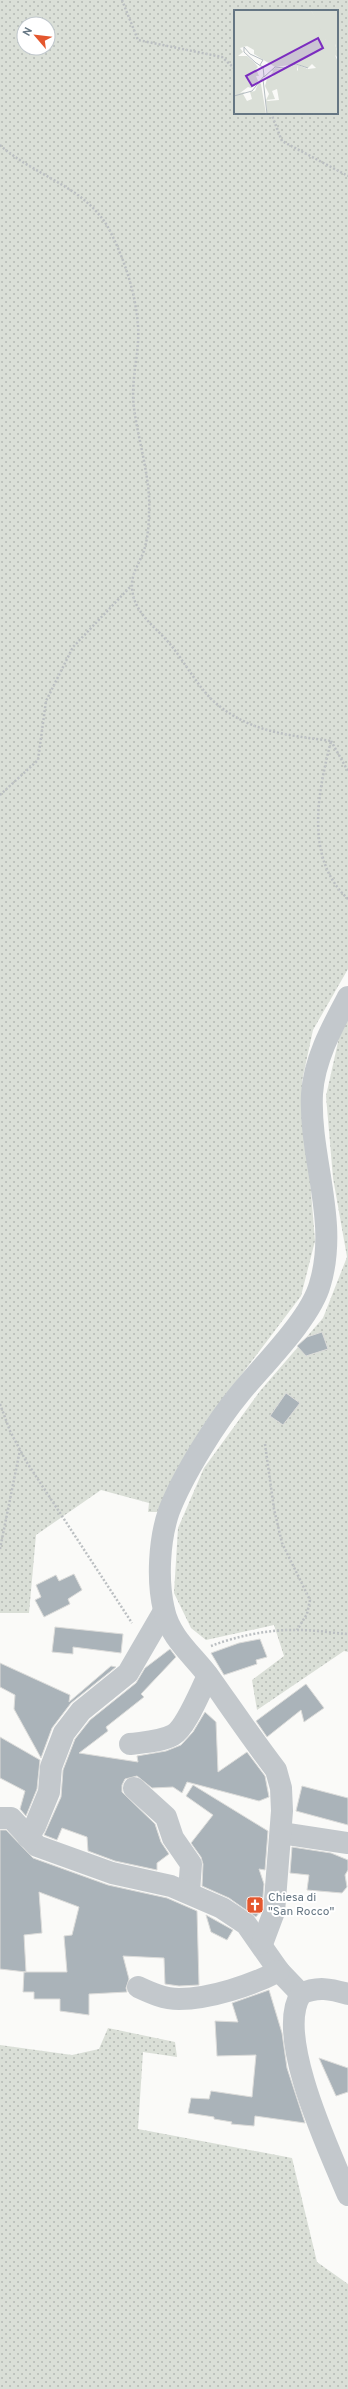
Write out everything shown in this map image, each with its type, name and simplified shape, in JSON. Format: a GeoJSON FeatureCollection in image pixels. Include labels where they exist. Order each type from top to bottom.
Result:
{"type":"FeatureCollection","features":[{"type":"Feature","properties":{"kind":"street"},"geometry":{"type":"LineString","coordinates":[[262,1944],[274,1912],[281,1833],[282,1788],[276,1770],[208,1676],[174,1634],[164,1611],[160,1577],[163,1540],[169,1512],[179,1489],[235,1399],[308,1312],[320,1286],[327,1255],[325,1207],[314,1128],[312,1093],[319,1059],[348,997]]}},
{"type":"Feature","properties":{"kind":"street"},"geometry":{"type":"LineString","coordinates":[[28,1837],[35,1826],[49,1792],[51,1767],[56,1750],[64,1734],[81,1711],[128,1673],[164,1611]]}},
{"type":"Feature","properties":{"kind":"street"},"geometry":{"type":"LineString","coordinates":[[130,1744],[157,1741],[174,1734],[182,1726],[208,1676]]}},
{"type":"Feature","properties":{"kind":"street"},"geometry":{"type":"LineString","coordinates":[[134,1788],[166,1817],[173,1838],[191,1864],[189,1892]]}},
{"type":"Feature","properties":{"kind":"street"},"geometry":{"type":"LineString","coordinates":[[0,1818],[11,1818],[37,1846],[82,1863],[189,1892],[222,1908],[246,1924],[262,1944],[279,1970],[301,1994]]}},
{"type":"Feature","properties":{"kind":"street"},"geometry":{"type":"LineString","coordinates":[[281,1833],[348,1843]]}},
{"type":"Feature","properties":{"kind":"street"},"geometry":{"type":"LineString","coordinates":[[138,1987],[156,1996],[186,1998],[232,1989],[262,1980],[279,1970]]}},
{"type":"Feature","properties":{"kind":"street"},"geometry":{"type":"LineString","coordinates":[[344,1987],[314,1989],[301,1994],[293,2009],[294,2047],[318,2120],[348,2195]]}},
{"type":"Feature","properties":{"kind":"path"},"geometry":{"type":"LineString","coordinates":[[122,0],[138,40],[222,57],[234,68]]}},
{"type":"Feature","properties":{"kind":"path"},"geometry":{"type":"LineString","coordinates":[[271,114],[282,141],[348,176]]}},
{"type":"Feature","properties":{"kind":"path"},"geometry":{"type":"LineString","coordinates":[[0,145],[12,155],[86,199],[110,231],[129,280],[138,327],[134,372],[134,407],[141,444],[150,510],[145,547],[133,575],[132,586],[135,605],[150,624],[168,642],[217,705],[270,733],[331,741]]}},
{"type":"Feature","properties":{"kind":"path"},"geometry":{"type":"LineString","coordinates":[[0,795],[38,760],[46,701],[73,647],[132,586]]}},
{"type":"Feature","properties":{"kind":"path"},"geometry":{"type":"LineString","coordinates":[[331,741],[348,771]]}},
{"type":"Feature","properties":{"kind":"path"},"geometry":{"type":"LineString","coordinates":[[331,741],[322,778],[317,823],[324,864],[348,899]]}},
{"type":"Feature","properties":{"kind":"path"},"geometry":{"type":"LineString","coordinates":[[0,1404],[10,1431],[20,1450],[146,1644]]}},
{"type":"Feature","properties":{"kind":"path"},"geometry":{"type":"LineString","coordinates":[[265,1444],[274,1509],[282,1542],[310,1600],[307,1614],[297,1630]]}},
{"type":"Feature","properties":{"kind":"path"},"geometry":{"type":"LineString","coordinates":[[0,1548],[20,1450]]}},
{"type":"Feature","properties":{"kind":"path"},"geometry":{"type":"LineString","coordinates":[[191,1655],[224,1640],[297,1630],[348,1634]]}},
{"type":"Feature","properties":{"kind":"shaded area"},"geometry":{"type":"Polygon","coordinates":[[[0,0],[348,0],[348,969],[313,1030],[302,1081],[315,1241],[301,1296],[202,1427],[160,1512],[148,1512],[149,1503],[101,1490],[36,1535],[29,1613],[0,1613],[0,0]]]}},
{"type":"Feature","properties":{"kind":"shaded area"},"geometry":{"type":"Polygon","coordinates":[[[348,1020],[348,1652],[344,1651],[257,1710],[252,1680],[284,1656],[274,1625],[206,1640],[191,1628],[174,1593],[178,1528],[204,1468],[260,1391],[323,1318],[347,1257],[333,1178],[326,1096],[340,1033],[348,1020]]]}},
{"type":"Feature","properties":{"kind":"shaded area"},"geometry":{"type":"Polygon","coordinates":[[[108,2028],[175,2042],[177,2057],[143,2052],[138,2129],[292,2158],[317,2262],[348,2284],[348,2389],[0,2389],[0,2045],[72,2055],[99,2049],[108,2028]]]}},
{"type":"Feature","properties":{"kind":"building"},"geometry":{"type":"Polygon","coordinates":[[[322,1332],[328,1349],[306,1356],[297,1346],[307,1337],[322,1332]]]}},
{"type":"Feature","properties":{"kind":"building"},"geometry":{"type":"Polygon","coordinates":[[[286,1393],[300,1403],[283,1425],[270,1416],[286,1393]]]}},
{"type":"Feature","properties":{"kind":"building"},"geometry":{"type":"Polygon","coordinates":[[[74,1574],[82,1590],[68,1599],[70,1604],[44,1617],[35,1600],[41,1597],[36,1585],[56,1575],[59,1581],[74,1574]]]}},
{"type":"Feature","properties":{"kind":"building"},"geometry":{"type":"Polygon","coordinates":[[[55,1627],[123,1634],[121,1653],[73,1647],[73,1654],[52,1652],[55,1627]]]}},
{"type":"Feature","properties":{"kind":"building"},"geometry":{"type":"Polygon","coordinates":[[[260,1639],[267,1657],[256,1660],[257,1664],[224,1675],[211,1653],[239,1643],[260,1639]]]}},
{"type":"Feature","properties":{"kind":"building"},"geometry":{"type":"Polygon","coordinates":[[[170,1649],[176,1657],[141,1694],[144,1697],[106,1727],[108,1731],[79,1753],[138,1762],[137,1756],[166,1751],[181,1745],[193,1732],[205,1712],[216,1722],[218,1772],[247,1752],[265,1776],[269,1797],[259,1801],[187,1782],[182,1793],[173,1787],[152,1788],[137,1776],[125,1779],[122,1785],[122,1792],[155,1824],[161,1842],[169,1854],[157,1863],[157,1870],[115,1861],[88,1851],[87,1837],[62,1828],[57,1840],[44,1835],[61,1797],[63,1770],[75,1739],[90,1720],[136,1683],[145,1668],[170,1649]]]}},
{"type":"Feature","properties":{"kind":"building"},"geometry":{"type":"Polygon","coordinates":[[[0,1663],[70,1695],[69,1702],[111,1666],[116,1667],[71,1703],[52,1728],[41,1758],[14,1709],[15,1695],[0,1687],[0,1663]]]}},
{"type":"Feature","properties":{"kind":"building"},"geometry":{"type":"Polygon","coordinates":[[[306,1684],[324,1708],[304,1722],[301,1710],[267,1737],[256,1721],[306,1684]]]}},
{"type":"Feature","properties":{"kind":"building"},"geometry":{"type":"Polygon","coordinates":[[[0,1737],[40,1760],[37,1789],[26,1816],[20,1809],[25,1791],[0,1778],[0,1737]]]}},
{"type":"Feature","properties":{"kind":"building"},"geometry":{"type":"Polygon","coordinates":[[[193,1785],[268,1831],[265,1870],[259,1869],[264,1884],[262,1909],[256,1917],[229,1898],[202,1886],[203,1864],[201,1857],[191,1843],[213,1815],[186,1796],[193,1785]]]}},
{"type":"Feature","properties":{"kind":"building"},"geometry":{"type":"Polygon","coordinates":[[[302,1786],[348,1798],[348,1825],[296,1811],[302,1786]]]}},
{"type":"Feature","properties":{"kind":"building"},"geometry":{"type":"Polygon","coordinates":[[[0,1830],[6,1830],[33,1858],[108,1885],[167,1898],[197,1911],[199,1985],[179,1986],[165,1984],[164,1958],[123,1956],[129,1979],[126,1988],[127,1992],[89,1994],[89,2015],[60,2011],[60,1999],[34,1999],[34,1992],[23,1992],[24,1972],[26,1972],[0,1969],[0,1830]],[[39,1892],[42,1933],[24,1935],[26,1972],[67,1972],[64,1936],[72,1935],[79,1907],[39,1892]]]}},
{"type":"Feature","properties":{"kind":"building"},"geometry":{"type":"Polygon","coordinates":[[[292,1847],[331,1853],[348,1860],[348,1870],[345,1875],[347,1887],[342,1893],[307,1890],[309,1875],[290,1873],[292,1847]]]}},
{"type":"Feature","properties":{"kind":"building"},"geometry":{"type":"Polygon","coordinates":[[[206,1915],[233,1930],[227,1940],[211,1932],[206,1915]]]}},
{"type":"Feature","properties":{"kind":"building"},"geometry":{"type":"Polygon","coordinates":[[[269,1990],[282,2033],[287,2068],[305,2123],[255,2116],[254,2126],[231,2124],[232,2122],[214,2119],[214,2117],[188,2113],[191,2098],[209,2099],[211,2091],[252,2097],[256,2055],[217,2056],[215,2021],[238,2022],[232,2003],[269,1990]]]}},
{"type":"Feature","properties":{"kind":"building"},"geometry":{"type":"Polygon","coordinates":[[[319,2058],[348,2068],[348,2092],[336,2096],[319,2058]]]}},
{"type":"Feature","properties":{"kind":"place","name":"Chiesa di \"San Rocco\""},"geometry":{"type":"Point","coordinates":[255,1905]}}]}
